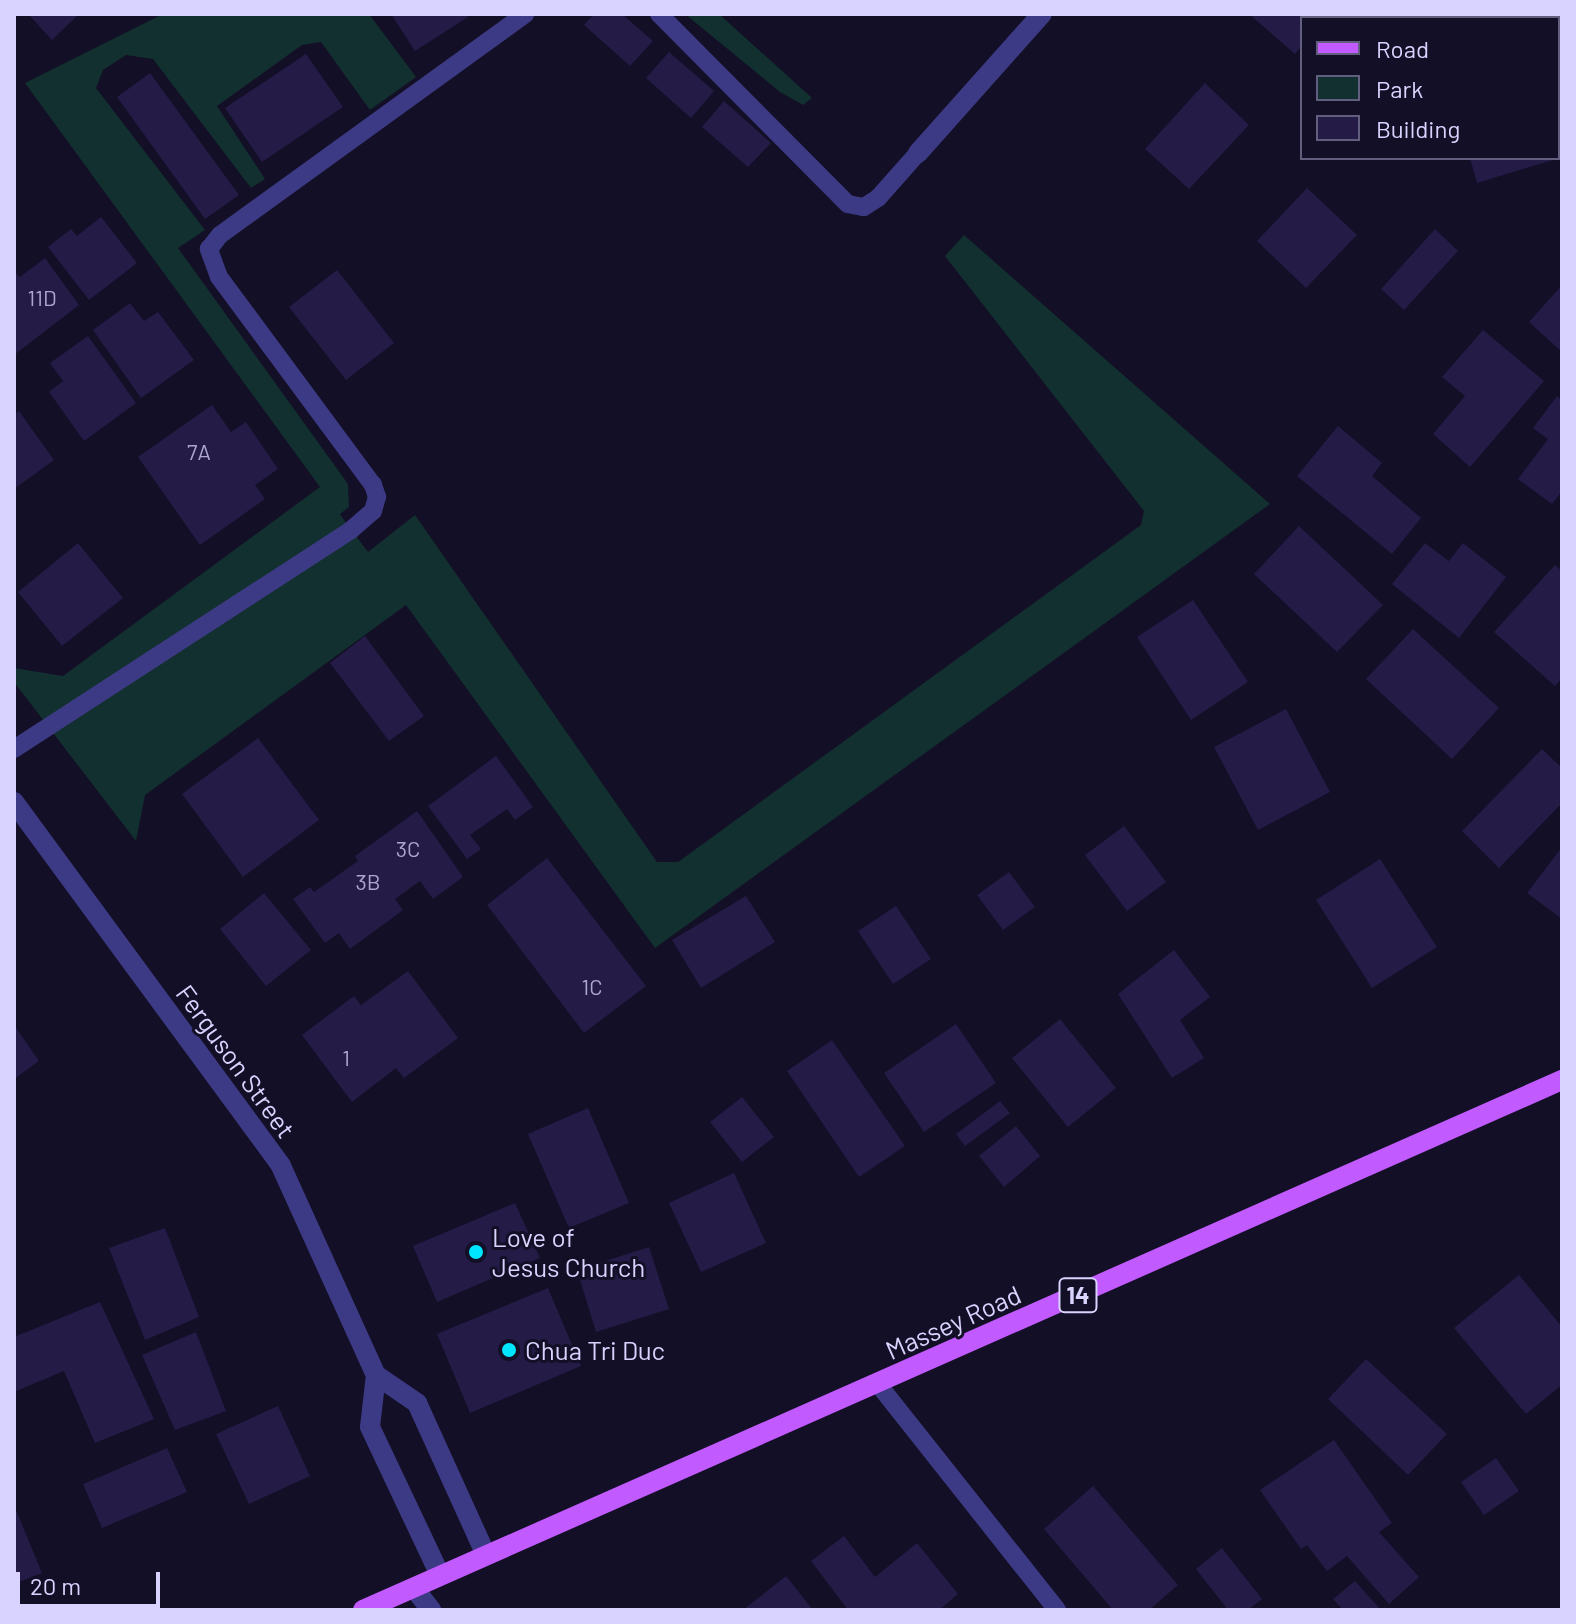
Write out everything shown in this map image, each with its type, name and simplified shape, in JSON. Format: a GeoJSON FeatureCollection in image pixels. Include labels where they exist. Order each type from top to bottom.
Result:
{"type":"FeatureCollection","features":[{"type":"Feature","properties":{"kind":"main road","name":"Massey Road"},"geometry":{"type":"LineString","coordinates":[[372,1608],[485,1553],[594,1509],[1562,1080]]}},
{"type":"Feature","properties":{"kind":"street"},"geometry":{"type":"LineString","coordinates":[[918,153],[1042,14]]}},
{"type":"Feature","properties":{"kind":"street","name":"Ferguson Street"},"geometry":{"type":"LineString","coordinates":[[15,806],[281,1166],[376,1375]]}},
{"type":"Feature","properties":{"kind":"street"},"geometry":{"type":"LineString","coordinates":[[440,1575],[370,1427],[376,1375],[417,1403],[485,1553]]}},
{"type":"Feature","properties":{"kind":"street"},"geometry":{"type":"LineString","coordinates":[[414,1588],[431,1610]]}},
{"type":"Feature","properties":{"kind":"lane"},"geometry":{"type":"LineString","coordinates":[[14,749],[351,530],[373,511],[377,497],[373,485],[219,277],[209,249],[220,235],[525,14]]}},
{"type":"Feature","properties":{"kind":"lane"},"geometry":{"type":"LineString","coordinates":[[659,14],[848,204],[864,207],[878,198],[918,153]]}},
{"type":"Feature","properties":{"kind":"lane"},"geometry":{"type":"LineString","coordinates":[[878,1384],[1057,1610]]}},
{"type":"Feature","properties":{"kind":"green space"},"geometry":{"type":"Polygon","coordinates":[[[163,14],[369,14],[416,77],[370,110],[321,42],[302,45],[217,106],[265,179],[251,188],[153,59],[126,55],[103,70],[96,88],[205,230],[178,248],[348,484],[349,507],[340,514],[344,520],[368,552],[415,515],[657,862],[678,862],[1141,525],[1144,511],[945,256],[964,235],[1270,504],[655,948],[406,605],[145,795],[136,841],[14,682],[14,668],[63,676],[320,487],[25,83],[163,14]]]}},
{"type":"Feature","properties":{"kind":"green space"},"geometry":{"type":"Polygon","coordinates":[[[685,14],[719,14],[812,98],[803,105],[780,92],[685,14]]]}},
{"type":"Feature","properties":{"kind":"building"},"geometry":{"type":"Polygon","coordinates":[[[28,14],[79,14],[52,40],[28,14]]]}},
{"type":"Feature","properties":{"kind":"building"},"geometry":{"type":"Polygon","coordinates":[[[391,14],[465,14],[468,17],[415,51],[391,14]]]}},
{"type":"Feature","properties":{"kind":"building"},"geometry":{"type":"Polygon","coordinates":[[[594,14],[622,14],[653,41],[630,66],[584,25],[594,14]]]}},
{"type":"Feature","properties":{"kind":"building"},"geometry":{"type":"Polygon","coordinates":[[[1249,14],[1330,14],[1300,16],[1300,48],[1295,54],[1249,14]]]}},
{"type":"Feature","properties":{"kind":"building"},"geometry":{"type":"Polygon","coordinates":[[[1400,14],[1496,14],[1494,16],[1398,16],[1400,14]]]}},
{"type":"Feature","properties":{"kind":"building"},"geometry":{"type":"Polygon","coordinates":[[[669,52],[714,91],[691,118],[646,78],[669,52]]]}},
{"type":"Feature","properties":{"kind":"building"},"geometry":{"type":"Polygon","coordinates":[[[306,54],[343,107],[262,162],[225,108],[306,54]]]}},
{"type":"Feature","properties":{"kind":"building"},"geometry":{"type":"Polygon","coordinates":[[[150,73],[239,195],[205,219],[117,97],[150,73]]]}},
{"type":"Feature","properties":{"kind":"building"},"geometry":{"type":"Polygon","coordinates":[[[1205,83],[1249,125],[1189,189],[1145,149],[1205,83]]]}},
{"type":"Feature","properties":{"kind":"building"},"geometry":{"type":"Polygon","coordinates":[[[724,101],[771,143],[748,167],[702,127],[724,101]]]}},
{"type":"Feature","properties":{"kind":"building"},"geometry":{"type":"Polygon","coordinates":[[[1471,160],[1553,160],[1477,183],[1471,160]]]}},
{"type":"Feature","properties":{"kind":"building"},"geometry":{"type":"Polygon","coordinates":[[[1307,188],[1357,235],[1306,288],[1257,241],[1307,188]]]}},
{"type":"Feature","properties":{"kind":"building"},"geometry":{"type":"Polygon","coordinates":[[[101,217],[137,263],[89,300],[48,247],[71,229],[77,236],[101,217]]]}},
{"type":"Feature","properties":{"kind":"building"},"geometry":{"type":"Polygon","coordinates":[[[1435,229],[1458,251],[1404,310],[1381,289],[1435,229]]]}},
{"type":"Feature","properties":{"kind":"building"},"geometry":{"type":"Polygon","coordinates":[[[45,258],[79,305],[14,355],[14,271],[20,277],[45,258]]]}},
{"type":"Feature","properties":{"kind":"building"},"geometry":{"type":"Polygon","coordinates":[[[337,270],[394,343],[346,380],[289,307],[337,270]]]}},
{"type":"Feature","properties":{"kind":"building"},"geometry":{"type":"Polygon","coordinates":[[[1562,285],[1562,352],[1529,322],[1562,285]]]}},
{"type":"Feature","properties":{"kind":"building"},"geometry":{"type":"Polygon","coordinates":[[[130,303],[144,321],[158,312],[194,360],[141,398],[93,330],[130,303]]]}},
{"type":"Feature","properties":{"kind":"building"},"geometry":{"type":"Polygon","coordinates":[[[1483,330],[1544,381],[1470,467],[1433,434],[1465,396],[1442,377],[1483,330]]]}},
{"type":"Feature","properties":{"kind":"building"},"geometry":{"type":"Polygon","coordinates":[[[88,336],[136,403],[84,441],[49,392],[63,381],[50,363],[88,336]]]}},
{"type":"Feature","properties":{"kind":"building"},"geometry":{"type":"Polygon","coordinates":[[[1557,396],[1562,400],[1562,491],[1552,504],[1518,479],[1548,439],[1533,428],[1557,396]]]}},
{"type":"Feature","properties":{"kind":"building"},"geometry":{"type":"Polygon","coordinates":[[[212,405],[231,432],[246,422],[278,469],[255,485],[265,499],[200,545],[138,457],[212,405]]]}},
{"type":"Feature","properties":{"kind":"building"},"geometry":{"type":"Polygon","coordinates":[[[19,411],[54,460],[14,489],[14,415],[19,411]]]}},
{"type":"Feature","properties":{"kind":"building"},"geometry":{"type":"Polygon","coordinates":[[[1338,426],[1382,463],[1372,476],[1421,518],[1392,554],[1297,476],[1338,426]]]}},
{"type":"Feature","properties":{"kind":"building"},"geometry":{"type":"Polygon","coordinates":[[[1299,526],[1383,605],[1337,652],[1254,574],[1299,526]]]}},
{"type":"Feature","properties":{"kind":"building"},"geometry":{"type":"Polygon","coordinates":[[[78,543],[123,598],[62,646],[18,592],[78,543]]]}},
{"type":"Feature","properties":{"kind":"building"},"geometry":{"type":"Polygon","coordinates":[[[1425,543],[1449,561],[1463,543],[1506,577],[1459,638],[1392,584],[1425,543]]]}},
{"type":"Feature","properties":{"kind":"building"},"geometry":{"type":"Polygon","coordinates":[[[1555,565],[1562,571],[1562,678],[1555,686],[1494,632],[1555,565]]]}},
{"type":"Feature","properties":{"kind":"building"},"geometry":{"type":"Polygon","coordinates":[[[1193,600],[1248,682],[1191,720],[1137,637],[1193,600]]]}},
{"type":"Feature","properties":{"kind":"building"},"geometry":{"type":"Polygon","coordinates":[[[1413,629],[1499,708],[1452,759],[1366,679],[1413,629]]]}},
{"type":"Feature","properties":{"kind":"building"},"geometry":{"type":"Polygon","coordinates":[[[365,636],[424,716],[389,741],[330,663],[365,636]]]}},
{"type":"Feature","properties":{"kind":"building"},"geometry":{"type":"Polygon","coordinates":[[[1286,709],[1330,792],[1258,830],[1214,747],[1286,709]]]}},
{"type":"Feature","properties":{"kind":"building"},"geometry":{"type":"Polygon","coordinates":[[[258,738],[319,820],[243,877],[182,794],[258,738]]]}},
{"type":"Feature","properties":{"kind":"building"},"geometry":{"type":"Polygon","coordinates":[[[1542,749],[1562,768],[1562,803],[1499,868],[1462,831],[1542,749]]]}},
{"type":"Feature","properties":{"kind":"building"},"geometry":{"type":"Polygon","coordinates":[[[496,756],[533,807],[515,820],[507,809],[470,835],[481,849],[467,859],[428,806],[496,756]]]}},
{"type":"Feature","properties":{"kind":"building"},"geometry":{"type":"Polygon","coordinates":[[[417,811],[463,877],[433,899],[420,881],[395,899],[403,910],[350,949],[339,933],[325,943],[293,899],[310,887],[314,892],[358,861],[355,856],[417,811]]]}},
{"type":"Feature","properties":{"kind":"building"},"geometry":{"type":"Polygon","coordinates":[[[1124,826],[1166,882],[1127,911],[1085,855],[1124,826]]]}},
{"type":"Feature","properties":{"kind":"building"},"geometry":{"type":"Polygon","coordinates":[[[1562,847],[1562,919],[1527,893],[1562,847]]]}},
{"type":"Feature","properties":{"kind":"building"},"geometry":{"type":"Polygon","coordinates":[[[547,858],[646,986],[584,1033],[487,905],[547,858]]]}},
{"type":"Feature","properties":{"kind":"building"},"geometry":{"type":"Polygon","coordinates":[[[1380,859],[1437,947],[1372,988],[1316,900],[1380,859]]]}},
{"type":"Feature","properties":{"kind":"building"},"geometry":{"type":"Polygon","coordinates":[[[1009,872],[1035,907],[1003,930],[977,895],[1009,872]]]}},
{"type":"Feature","properties":{"kind":"building"},"geometry":{"type":"Polygon","coordinates":[[[264,893],[311,950],[266,986],[220,929],[264,893]]]}},
{"type":"Feature","properties":{"kind":"building"},"geometry":{"type":"Polygon","coordinates":[[[746,896],[775,942],[701,988],[672,940],[746,896]]]}},
{"type":"Feature","properties":{"kind":"building"},"geometry":{"type":"Polygon","coordinates":[[[896,906],[931,959],[893,984],[858,931],[896,906]]]}},
{"type":"Feature","properties":{"kind":"building"},"geometry":{"type":"Polygon","coordinates":[[[1174,950],[1210,997],[1180,1020],[1204,1058],[1172,1078],[1118,994],[1174,950]]]}},
{"type":"Feature","properties":{"kind":"building"},"geometry":{"type":"Polygon","coordinates":[[[408,971],[458,1038],[404,1078],[396,1068],[352,1102],[302,1035],[354,996],[361,1005],[408,971]]]}},
{"type":"Feature","properties":{"kind":"building"},"geometry":{"type":"Polygon","coordinates":[[[1060,1019],[1116,1088],[1068,1127],[1012,1058],[1060,1019]]]}},
{"type":"Feature","properties":{"kind":"building"},"geometry":{"type":"Polygon","coordinates":[[[956,1024],[996,1083],[924,1132],[884,1073],[956,1024]]]}},
{"type":"Feature","properties":{"kind":"building"},"geometry":{"type":"Polygon","coordinates":[[[14,1025],[39,1061],[14,1079],[14,1025]]]}},
{"type":"Feature","properties":{"kind":"building"},"geometry":{"type":"Polygon","coordinates":[[[832,1040],[905,1146],[859,1177],[787,1071],[832,1040]]]}},
{"type":"Feature","properties":{"kind":"building"},"geometry":{"type":"Polygon","coordinates":[[[742,1097],[774,1137],[742,1162],[710,1122],[742,1097]]]}},
{"type":"Feature","properties":{"kind":"building"},"geometry":{"type":"Polygon","coordinates":[[[1000,1101],[1010,1113],[965,1146],[956,1134],[1000,1101]]]}},
{"type":"Feature","properties":{"kind":"building"},"geometry":{"type":"Polygon","coordinates":[[[588,1108],[629,1203],[569,1228],[528,1134],[588,1108]]]}},
{"type":"Feature","properties":{"kind":"building"},"geometry":{"type":"Polygon","coordinates":[[[1016,1126],[1040,1156],[1004,1187],[979,1156],[1016,1126]]]}},
{"type":"Feature","properties":{"kind":"building"},"geometry":{"type":"Polygon","coordinates":[[[734,1173],[766,1243],[701,1272],[669,1203],[734,1173]]]}},
{"type":"Feature","properties":{"kind":"building","name":"Love of Jesus Church"},"geometry":{"type":"Polygon","coordinates":[[[515,1203],[540,1258],[437,1302],[413,1246],[515,1203]]]}},
{"type":"Feature","properties":{"kind":"building"},"geometry":{"type":"Polygon","coordinates":[[[165,1228],[199,1317],[145,1340],[109,1248],[165,1228]]]}},
{"type":"Feature","properties":{"kind":"building"},"geometry":{"type":"Polygon","coordinates":[[[649,1247],[669,1309],[596,1332],[577,1270],[649,1247]]]}},
{"type":"Feature","properties":{"kind":"building"},"geometry":{"type":"Polygon","coordinates":[[[1519,1275],[1562,1327],[1562,1385],[1526,1414],[1454,1328],[1519,1275]]]}},
{"type":"Feature","properties":{"kind":"building","name":"Chua Tri Duc"},"geometry":{"type":"Polygon","coordinates":[[[548,1288],[581,1366],[470,1413],[437,1334],[548,1288]]]}},
{"type":"Feature","properties":{"kind":"building"},"geometry":{"type":"Polygon","coordinates":[[[100,1302],[154,1419],[95,1443],[64,1371],[14,1392],[14,1337],[100,1302]]]}},
{"type":"Feature","properties":{"kind":"building"},"geometry":{"type":"Polygon","coordinates":[[[196,1332],[226,1411],[175,1430],[142,1355],[196,1332]]]}},
{"type":"Feature","properties":{"kind":"building"},"geometry":{"type":"Polygon","coordinates":[[[1366,1359],[1447,1434],[1408,1475],[1328,1399],[1366,1359]]]}},
{"type":"Feature","properties":{"kind":"building"},"geometry":{"type":"Polygon","coordinates":[[[278,1406],[310,1476],[249,1504],[216,1434],[278,1406]]]}},
{"type":"Feature","properties":{"kind":"building"},"geometry":{"type":"Polygon","coordinates":[[[1334,1440],[1392,1523],[1379,1532],[1419,1577],[1389,1604],[1347,1556],[1327,1571],[1307,1545],[1301,1549],[1260,1490],[1334,1440]]]}},
{"type":"Feature","properties":{"kind":"building"},"geometry":{"type":"Polygon","coordinates":[[[167,1448],[187,1492],[102,1528],[83,1484],[167,1448]]]}},
{"type":"Feature","properties":{"kind":"building"},"geometry":{"type":"Polygon","coordinates":[[[1496,1458],[1519,1491],[1484,1515],[1461,1482],[1496,1458]]]}},
{"type":"Feature","properties":{"kind":"building"},"geometry":{"type":"Polygon","coordinates":[[[1093,1486],[1178,1585],[1149,1610],[1113,1610],[1044,1529],[1093,1486]]]}},
{"type":"Feature","properties":{"kind":"building"},"geometry":{"type":"Polygon","coordinates":[[[14,1505],[42,1573],[14,1584],[14,1505]]]}},
{"type":"Feature","properties":{"kind":"building"},"geometry":{"type":"Polygon","coordinates":[[[844,1536],[875,1577],[917,1543],[958,1594],[939,1610],[848,1610],[811,1561],[844,1536]]]}},
{"type":"Feature","properties":{"kind":"building"},"geometry":{"type":"Polygon","coordinates":[[[1222,1548],[1262,1599],[1248,1610],[1228,1610],[1196,1569],[1222,1548]]]}},
{"type":"Feature","properties":{"kind":"building"},"geometry":{"type":"Polygon","coordinates":[[[786,1576],[813,1610],[743,1610],[786,1576]]]}},
{"type":"Feature","properties":{"kind":"building"},"geometry":{"type":"Polygon","coordinates":[[[1355,1581],[1381,1610],[1343,1610],[1333,1599],[1355,1581]]]}},
{"type":"Feature","properties":{"kind":"place","name":"Love of Jesus Church"},"geometry":{"type":"Point","coordinates":[476,1252]}},
{"type":"Feature","properties":{"kind":"place","name":"Chua Tri Duc"},"geometry":{"type":"Point","coordinates":[509,1350]}}]}
